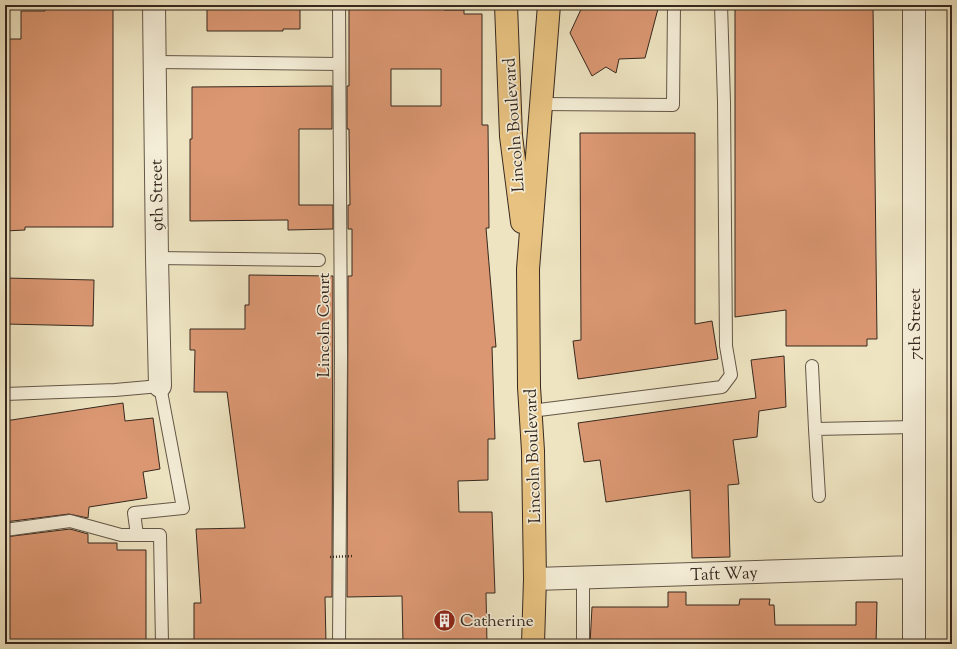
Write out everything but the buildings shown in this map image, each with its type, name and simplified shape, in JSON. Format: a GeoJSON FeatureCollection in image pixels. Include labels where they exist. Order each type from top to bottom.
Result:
{"type":"FeatureCollection","features":[{"type":"Feature","properties":{"kind":"main road","name":"Lincoln Boulevard"},"geometry":{"type":"LineString","coordinates":[[506,5],[511,136],[528,269]]}},
{"type":"Feature","properties":{"kind":"main road","name":"Lincoln Boulevard"},"geometry":{"type":"LineString","coordinates":[[533,644],[535,579],[529,380],[528,269],[549,5]]}},
{"type":"Feature","properties":{"kind":"street","name":"9th Street"},"geometry":{"type":"LineString","coordinates":[[154,5],[160,386]]}},
{"type":"Feature","properties":{"kind":"street","name":"7th Street"},"geometry":{"type":"LineString","coordinates":[[914,5],[914,644]]}},
{"type":"Feature","properties":{"kind":"street","name":"Taft Way"},"geometry":{"type":"LineString","coordinates":[[535,579],[914,567]]}},
{"type":"Feature","properties":{"kind":"lane","name":"Lincoln Court"},"geometry":{"type":"LineString","coordinates":[[338,5],[341,356],[339,644]]}},
{"type":"Feature","properties":{"kind":"lane"},"geometry":{"type":"LineString","coordinates":[[541,104],[673,105],[674,5]]}},
{"type":"Feature","properties":{"kind":"lane"},"geometry":{"type":"LineString","coordinates":[[531,411],[722,387],[731,375],[726,346],[724,102],[721,5]]}},
{"type":"Feature","properties":{"kind":"lane"},"geometry":{"type":"LineString","coordinates":[[155,62],[339,64]]}},
{"type":"Feature","properties":{"kind":"lane"},"geometry":{"type":"LineString","coordinates":[[157,258],[319,260]]}},
{"type":"Feature","properties":{"kind":"lane"},"geometry":{"type":"LineString","coordinates":[[812,366],[820,496]]}},
{"type":"Feature","properties":{"kind":"lane"},"geometry":{"type":"LineString","coordinates":[[5,394],[115,390],[160,386],[183,508],[134,513],[136,535]]}},
{"type":"Feature","properties":{"kind":"lane"},"geometry":{"type":"LineString","coordinates":[[815,429],[914,427]]}},
{"type":"Feature","properties":{"kind":"lane"},"geometry":{"type":"LineString","coordinates":[[5,530],[70,521],[121,535],[160,535],[162,644]]}},
{"type":"Feature","properties":{"kind":"lane"},"geometry":{"type":"LineString","coordinates":[[583,578],[583,644]]}},
{"type":"Feature","properties":{"kind":"path"},"geometry":{"type":"LineString","coordinates":[[330,557],[354,556]]}},
{"type":"Feature","properties":{"kind":"place","name":"Catherine"},"geometry":{"type":"Point","coordinates":[445,620]}}]}
